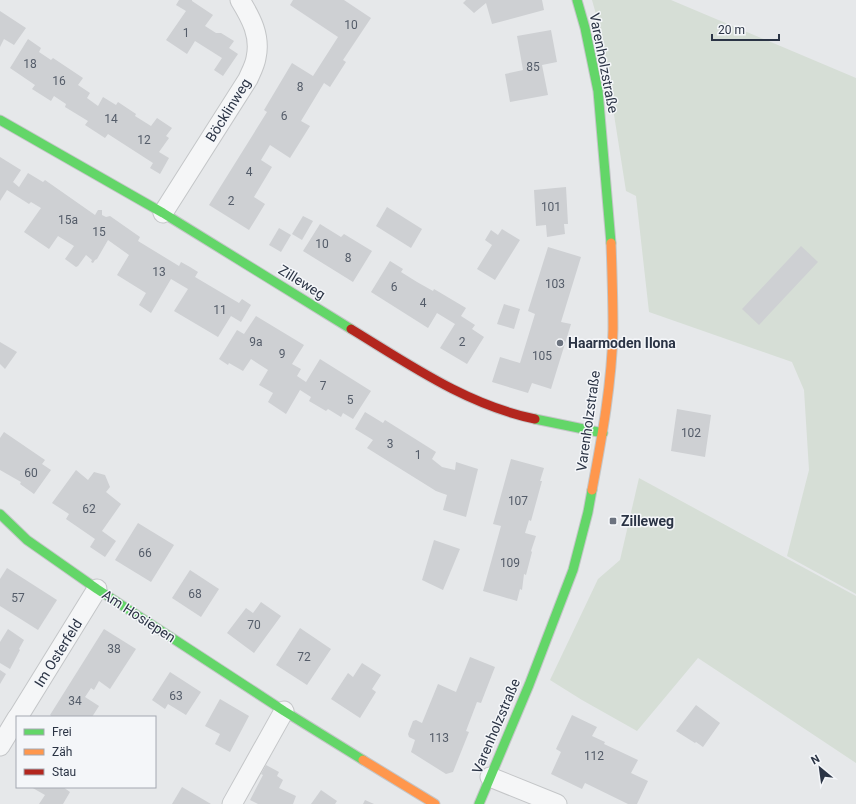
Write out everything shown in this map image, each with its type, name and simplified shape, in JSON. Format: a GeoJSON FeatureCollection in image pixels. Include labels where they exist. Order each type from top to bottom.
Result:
{"type":"FeatureCollection","features":[{"type":"Feature","properties":{"kind":"street","name":"Böcklinweg"},"geometry":{"type":"LineString","coordinates":[[163,213],[248,79],[256,58],[258,38],[250,17],[240,0]]}},
{"type":"Feature","properties":{"kind":"street","name":"Varenholzstraße"},"geometry":{"type":"LineString","coordinates":[[479,804],[529,685],[573,570],[588,512],[603,433],[613,329],[611,244],[598,90],[585,28],[577,0]]}},
{"type":"Feature","properties":{"kind":"street","name":"Zilleweg"},"geometry":{"type":"LineString","coordinates":[[0,120],[163,213],[439,383],[477,401],[516,415],[603,433]]}},
{"type":"Feature","properties":{"kind":"street","name":"Am Hosiepen"},"geometry":{"type":"LineString","coordinates":[[0,514],[27,540],[97,589],[284,711],[435,804]]}},
{"type":"Feature","properties":{"kind":"street","name":"Im Osterfeld"},"geometry":{"type":"LineString","coordinates":[[18,716],[97,589]]}},
{"type":"Feature","properties":{"kind":"street"},"geometry":{"type":"LineString","coordinates":[[232,804],[284,711]]}},
{"type":"Feature","properties":{"kind":"street","name":"Im Osterfeld"},"geometry":{"type":"LineString","coordinates":[[0,746],[16,720]]}},
{"type":"Feature","properties":{"kind":"street"},"geometry":{"type":"LineString","coordinates":[[490,777],[557,804]]}},
{"type":"Feature","properties":{"kind":"shaded area"},"geometry":{"type":"Polygon","coordinates":[[[592,0],[671,0],[856,78],[856,594],[787,556],[809,470],[804,390],[792,362],[649,312],[636,196],[626,191],[601,32],[592,0]]]}},
{"type":"Feature","properties":{"kind":"shaded area"},"geometry":{"type":"Polygon","coordinates":[[[639,478],[856,596],[856,763],[698,658],[637,731],[550,680],[598,579],[620,560],[639,478]]]}},
{"type":"Feature","properties":{"kind":"building"},"geometry":{"type":"Polygon","coordinates":[[[179,0],[192,0],[213,15],[205,26],[234,41],[229,48],[238,54],[223,76],[214,70],[222,58],[195,41],[187,54],[166,40],[186,11],[176,5],[179,0]]]}},
{"type":"Feature","properties":{"kind":"building"},"geometry":{"type":"Polygon","coordinates":[[[293,0],[344,0],[371,18],[343,60],[346,62],[330,87],[324,83],[301,121],[310,126],[290,158],[270,145],[261,160],[272,167],[254,197],[265,204],[249,230],[209,205],[267,112],[264,110],[292,63],[313,76],[338,37],[290,5],[293,0]]]}},
{"type":"Feature","properties":{"kind":"building"},"geometry":{"type":"Polygon","coordinates":[[[466,0],[542,0],[544,10],[492,24],[486,3],[474,13],[463,3],[466,0]]]}},
{"type":"Feature","properties":{"kind":"building"},"geometry":{"type":"Polygon","coordinates":[[[0,11],[26,28],[14,45],[4,39],[0,47],[0,11]]]}},
{"type":"Feature","properties":{"kind":"building"},"geometry":{"type":"Polygon","coordinates":[[[551,30],[557,62],[542,65],[548,95],[510,102],[505,74],[523,70],[517,36],[551,30]]]}},
{"type":"Feature","properties":{"kind":"building"},"geometry":{"type":"Polygon","coordinates":[[[28,39],[41,48],[39,52],[51,60],[53,58],[83,78],[78,85],[90,93],[87,98],[98,106],[103,97],[116,105],[118,102],[136,114],[135,116],[151,126],[157,118],[172,128],[166,136],[169,138],[159,152],[169,158],[160,174],[150,168],[153,163],[108,134],[105,138],[85,125],[88,121],[65,107],[66,104],[54,96],[51,101],[32,89],[35,85],[10,68],[28,39]]]}},
{"type":"Feature","properties":{"kind":"building"},"geometry":{"type":"Polygon","coordinates":[[[0,157],[21,170],[13,182],[19,187],[28,173],[43,182],[45,180],[95,215],[98,210],[102,210],[102,215],[106,217],[110,216],[140,237],[138,241],[179,266],[181,262],[198,272],[195,277],[239,303],[242,299],[251,305],[241,322],[231,316],[218,337],[174,311],[188,289],[171,279],[151,313],[139,305],[146,293],[117,275],[129,255],[108,240],[93,263],[91,262],[92,260],[86,255],[76,267],[65,259],[74,246],[58,236],[49,249],[24,232],[41,208],[31,202],[29,204],[7,190],[0,201],[0,157]]]}},
{"type":"Feature","properties":{"kind":"building"},"geometry":{"type":"Polygon","coordinates":[[[566,187],[568,224],[564,224],[565,234],[547,237],[546,225],[536,226],[534,190],[566,187]]]}},
{"type":"Feature","properties":{"kind":"building"},"geometry":{"type":"Polygon","coordinates":[[[387,207],[422,229],[411,248],[376,226],[387,207]]]}},
{"type":"Feature","properties":{"kind":"building"},"geometry":{"type":"Polygon","coordinates":[[[303,216],[313,221],[302,240],[292,234],[303,216]]]}},
{"type":"Feature","properties":{"kind":"building"},"geometry":{"type":"Polygon","coordinates":[[[320,224],[341,237],[344,234],[372,251],[353,282],[303,251],[320,224]]]}},
{"type":"Feature","properties":{"kind":"building"},"geometry":{"type":"Polygon","coordinates":[[[279,228],[291,235],[281,252],[269,245],[279,228]]]}},
{"type":"Feature","properties":{"kind":"building"},"geometry":{"type":"Polygon","coordinates":[[[502,229],[520,240],[495,280],[477,269],[492,245],[485,240],[491,230],[498,235],[502,229]]]}},
{"type":"Feature","properties":{"kind":"building"},"geometry":{"type":"Polygon","coordinates":[[[801,246],[818,262],[759,325],[742,309],[801,246]]]}},
{"type":"Feature","properties":{"kind":"building"},"geometry":{"type":"Polygon","coordinates":[[[548,247],[581,257],[561,322],[571,324],[551,389],[532,383],[528,393],[492,382],[500,357],[520,363],[535,314],[528,311],[548,247]]]}},
{"type":"Feature","properties":{"kind":"building"},"geometry":{"type":"Polygon","coordinates":[[[390,261],[403,269],[401,272],[417,282],[433,291],[434,289],[466,308],[461,316],[475,325],[472,329],[484,337],[467,364],[440,348],[455,324],[437,313],[428,328],[371,292],[390,261]]]}},
{"type":"Feature","properties":{"kind":"building"},"geometry":{"type":"Polygon","coordinates":[[[504,304],[520,309],[514,329],[497,324],[504,304]]]}},
{"type":"Feature","properties":{"kind":"building"},"geometry":{"type":"Polygon","coordinates":[[[256,316],[304,345],[292,364],[301,369],[297,376],[306,382],[320,359],[371,391],[353,419],[343,413],[341,417],[328,409],[326,411],[309,401],[311,397],[300,390],[286,414],[268,402],[273,393],[259,385],[268,370],[251,359],[243,371],[229,363],[228,365],[219,359],[237,330],[244,334],[256,316]]]}},
{"type":"Feature","properties":{"kind":"building"},"geometry":{"type":"Polygon","coordinates":[[[0,342],[17,352],[5,369],[0,364],[0,342]]]}},
{"type":"Feature","properties":{"kind":"building"},"geometry":{"type":"Polygon","coordinates":[[[677,409],[711,415],[705,457],[671,451],[677,409]]]}},
{"type":"Feature","properties":{"kind":"building"},"geometry":{"type":"Polygon","coordinates":[[[365,412],[383,423],[385,420],[436,452],[432,459],[442,467],[455,470],[456,462],[478,469],[466,517],[443,510],[447,495],[436,491],[367,448],[373,440],[355,429],[365,412]]]}},
{"type":"Feature","properties":{"kind":"building"},"geometry":{"type":"Polygon","coordinates":[[[4,432],[45,460],[42,464],[51,470],[34,494],[20,484],[21,482],[0,470],[0,438],[4,432]]]}},
{"type":"Feature","properties":{"kind":"building"},"geometry":{"type":"Polygon","coordinates":[[[511,459],[544,468],[531,521],[529,520],[525,533],[536,536],[526,575],[524,574],[522,590],[520,589],[517,601],[483,591],[501,526],[493,524],[511,459]]]}},
{"type":"Feature","properties":{"kind":"building"},"geometry":{"type":"Polygon","coordinates":[[[76,470],[88,480],[94,472],[105,475],[110,487],[106,492],[121,504],[102,531],[116,541],[105,557],[90,547],[95,539],[66,519],[69,514],[52,503],[76,470]]]}},
{"type":"Feature","properties":{"kind":"building"},"geometry":{"type":"Polygon","coordinates":[[[138,523],[174,545],[151,582],[115,560],[138,523]]]}},
{"type":"Feature","properties":{"kind":"building"},"geometry":{"type":"Polygon","coordinates":[[[434,540],[460,549],[443,590],[422,580],[434,540]]]}},
{"type":"Feature","properties":{"kind":"building"},"geometry":{"type":"Polygon","coordinates":[[[7,568],[57,600],[38,630],[0,606],[0,579],[7,568]]]}},
{"type":"Feature","properties":{"kind":"building"},"geometry":{"type":"Polygon","coordinates":[[[190,570],[219,589],[201,617],[172,598],[190,570]]]}},
{"type":"Feature","properties":{"kind":"building"},"geometry":{"type":"Polygon","coordinates":[[[261,602],[281,616],[254,653],[227,633],[246,608],[253,613],[261,602]]]}},
{"type":"Feature","properties":{"kind":"building"},"geometry":{"type":"Polygon","coordinates":[[[300,628],[331,649],[307,685],[276,665],[300,628]]]}},
{"type":"Feature","properties":{"kind":"building"},"geometry":{"type":"Polygon","coordinates":[[[8,629],[24,640],[10,669],[0,663],[0,642],[8,629]]]}},
{"type":"Feature","properties":{"kind":"building"},"geometry":{"type":"Polygon","coordinates":[[[104,629],[136,649],[110,689],[99,681],[94,690],[91,688],[85,697],[99,706],[93,716],[50,715],[104,629]]]}},
{"type":"Feature","properties":{"kind":"building"},"geometry":{"type":"Polygon","coordinates":[[[470,657],[495,667],[481,703],[477,702],[466,731],[469,732],[453,772],[446,774],[411,752],[415,740],[409,737],[408,734],[413,721],[416,720],[422,723],[438,684],[456,692],[470,657]]]}},
{"type":"Feature","properties":{"kind":"building"},"geometry":{"type":"Polygon","coordinates":[[[362,663],[381,675],[372,689],[376,692],[360,718],[331,699],[348,673],[353,677],[362,663]]]}},
{"type":"Feature","properties":{"kind":"building"},"geometry":{"type":"Polygon","coordinates":[[[0,670],[6,674],[0,684],[0,670]]]}},
{"type":"Feature","properties":{"kind":"building"},"geometry":{"type":"Polygon","coordinates":[[[170,672],[201,692],[186,715],[168,704],[165,709],[152,700],[170,672]]]}},
{"type":"Feature","properties":{"kind":"building"},"geometry":{"type":"Polygon","coordinates":[[[220,699],[249,716],[230,752],[215,744],[220,734],[205,726],[220,699]]]}},
{"type":"Feature","properties":{"kind":"building"},"geometry":{"type":"Polygon","coordinates":[[[696,705],[720,723],[703,747],[676,731],[696,705]]]}},
{"type":"Feature","properties":{"kind":"building"},"geometry":{"type":"Polygon","coordinates":[[[572,715],[597,727],[592,736],[605,742],[604,744],[638,760],[631,773],[648,781],[637,804],[628,804],[585,783],[582,789],[551,774],[561,752],[556,749],[572,715]]]}},
{"type":"Feature","properties":{"kind":"building"},"geometry":{"type":"Polygon","coordinates":[[[266,765],[279,772],[277,776],[283,780],[279,788],[296,796],[293,804],[258,804],[250,800],[263,775],[261,774],[266,765]]]}},
{"type":"Feature","properties":{"kind":"building"},"geometry":{"type":"Polygon","coordinates":[[[182,787],[211,804],[172,804],[182,787]]]}},
{"type":"Feature","properties":{"kind":"building"},"geometry":{"type":"Polygon","coordinates":[[[33,788],[64,788],[70,792],[63,804],[39,804],[45,795],[33,788]]]}},
{"type":"Feature","properties":{"kind":"building"},"geometry":{"type":"Polygon","coordinates":[[[321,790],[337,801],[335,804],[311,804],[321,790]]]}},
{"type":"Feature","properties":{"kind":"building"},"geometry":{"type":"Polygon","coordinates":[[[365,800],[374,804],[363,804],[365,800]]]}},
{"type":"Feature","properties":{"kind":"traffic: fast"},"geometry":{"type":"LineString","coordinates":[[577,0],[585,28],[598,91],[611,243]]}},
{"type":"Feature","properties":{"kind":"traffic: fast"},"geometry":{"type":"LineString","coordinates":[[0,120],[163,213],[351,329]]}},
{"type":"Feature","properties":{"kind":"traffic: fast"},"geometry":{"type":"LineString","coordinates":[[535,419],[603,433]]}},
{"type":"Feature","properties":{"kind":"traffic: fast"},"geometry":{"type":"LineString","coordinates":[[479,804],[529,685],[573,570],[592,490]]}},
{"type":"Feature","properties":{"kind":"traffic: fast"},"geometry":{"type":"LineString","coordinates":[[0,514],[27,540],[97,589],[284,711],[363,760]]}},
{"type":"Feature","properties":{"kind":"traffic: slow"},"geometry":{"type":"LineString","coordinates":[[592,490],[603,430],[611,369],[613,329],[611,243]]}},
{"type":"Feature","properties":{"kind":"traffic: slow"},"geometry":{"type":"LineString","coordinates":[[363,760],[435,804]]}},
{"type":"Feature","properties":{"kind":"traffic: jam"},"geometry":{"type":"LineString","coordinates":[[351,329],[417,370],[462,394],[510,413],[535,419]]}},
{"type":"Feature","properties":{"kind":"place","name":"Haarmoden Ilona"},"geometry":{"type":"Point","coordinates":[560,343]}},
{"type":"Feature","properties":{"kind":"place","name":"Zilleweg"},"geometry":{"type":"Point","coordinates":[613,521]}}]}
